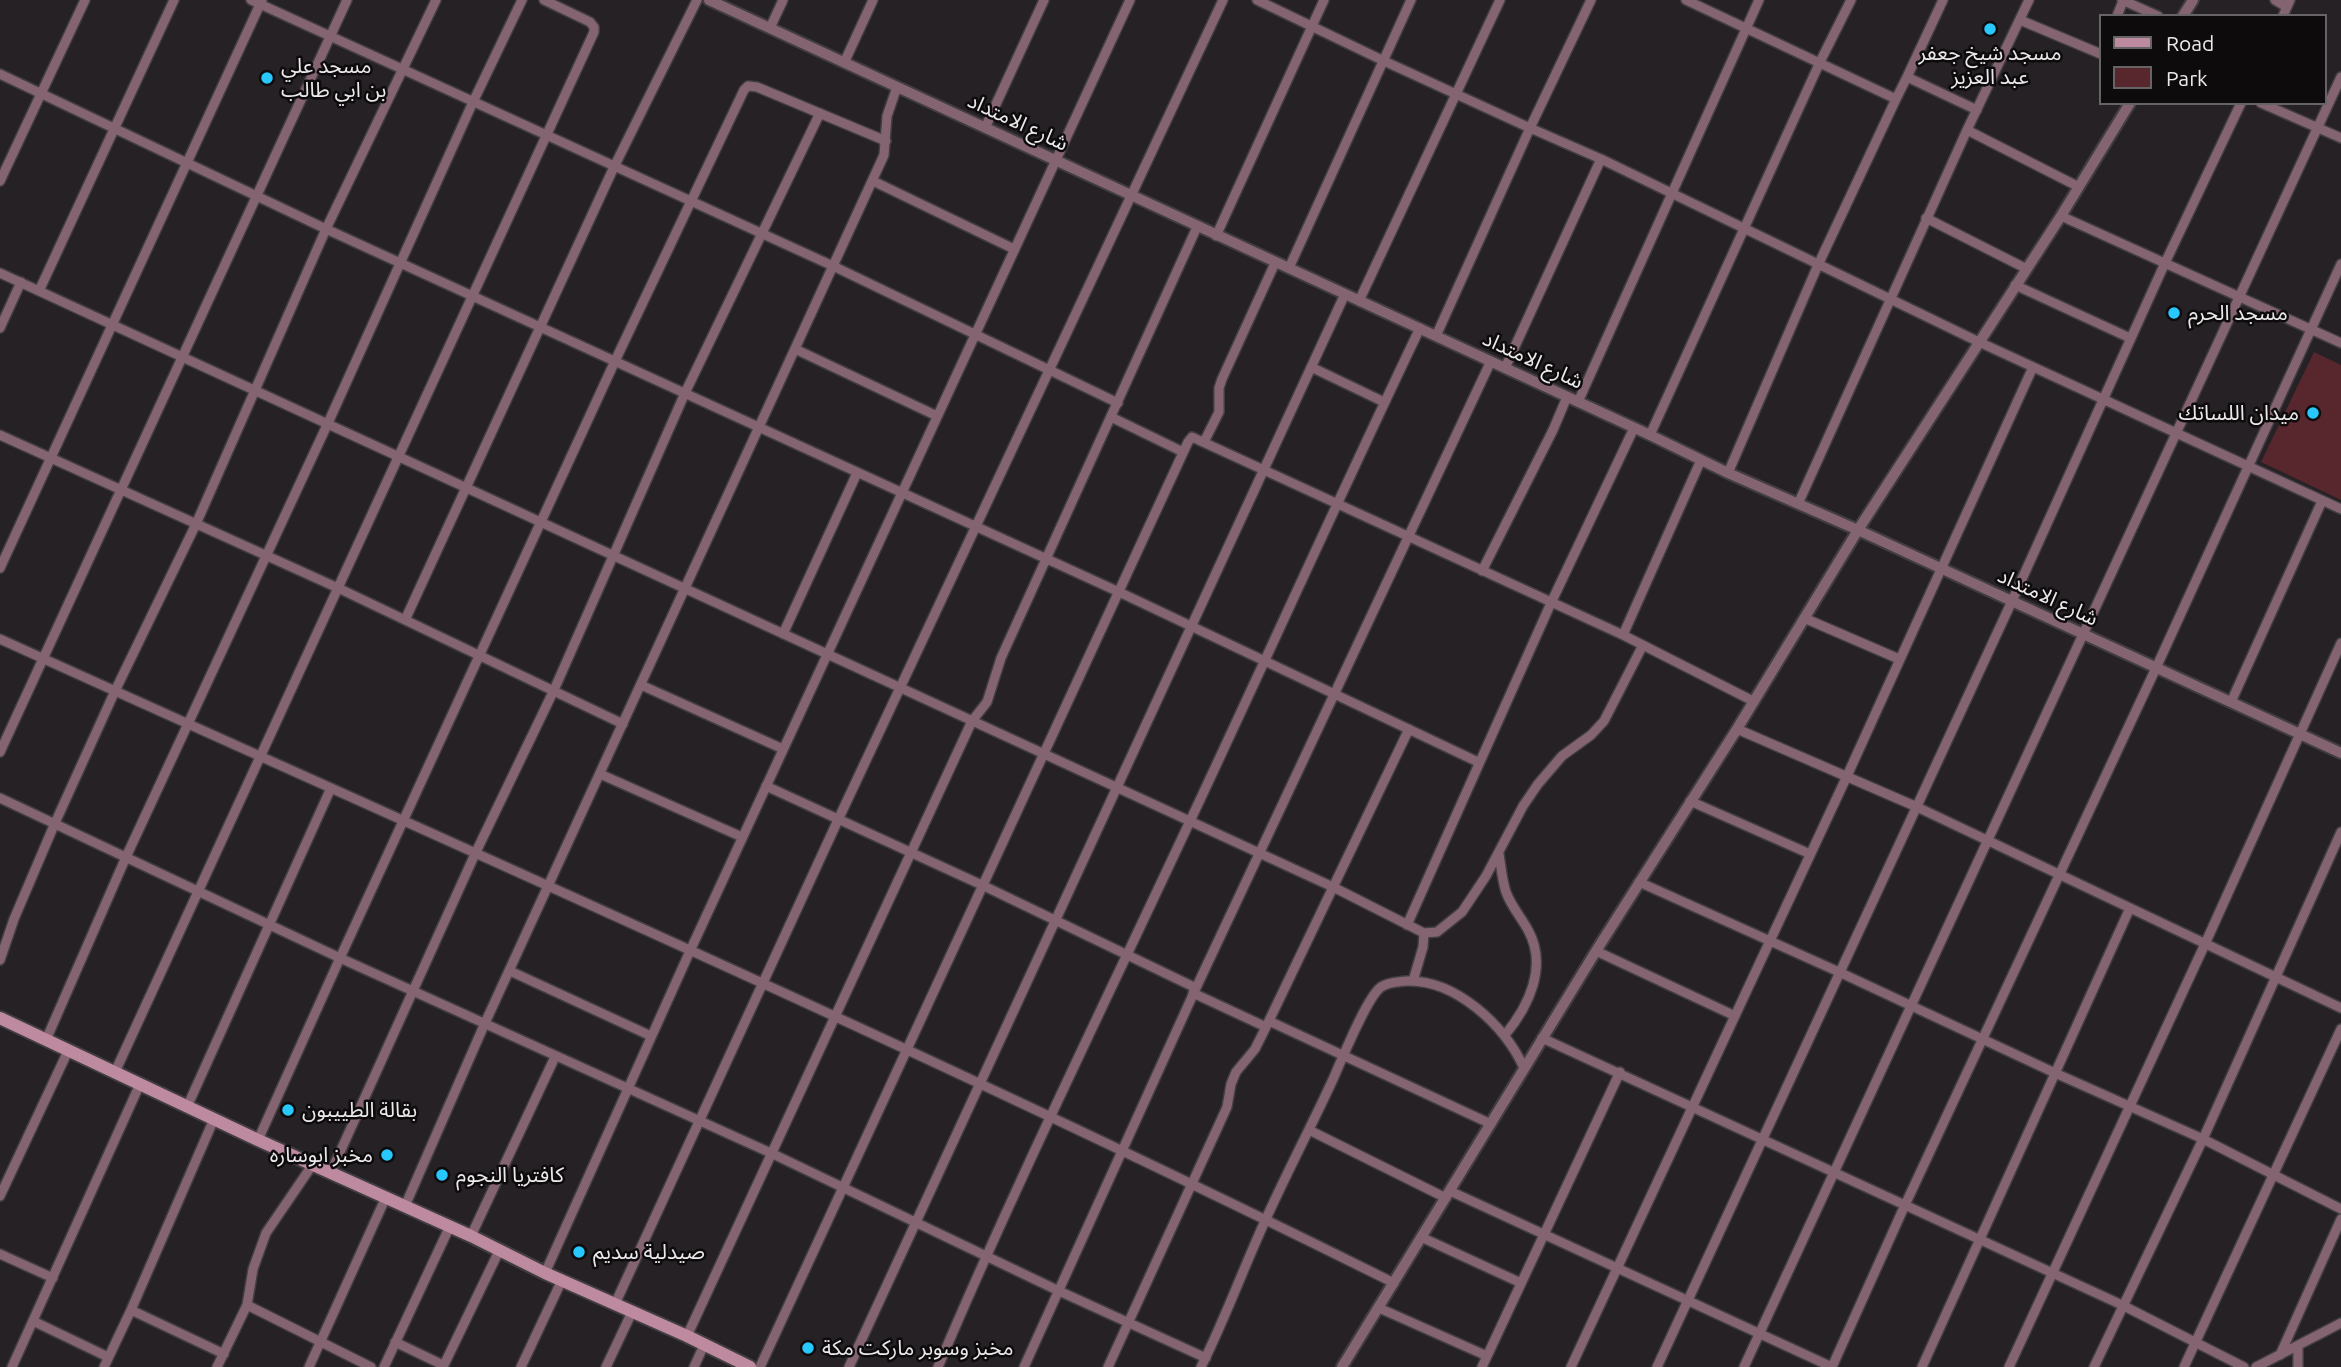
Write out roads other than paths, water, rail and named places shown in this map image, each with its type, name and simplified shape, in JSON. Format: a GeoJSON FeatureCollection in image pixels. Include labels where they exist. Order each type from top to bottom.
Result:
{"type":"FeatureCollection","features":[{"type":"Feature","properties":{"kind":"main road"},"geometry":{"type":"LineString","coordinates":[[0,1018],[750,1367]]}},
{"type":"Feature","properties":{"kind":"street"},"geometry":{"type":"LineString","coordinates":[[0,181],[86,0]]}},
{"type":"Feature","properties":{"kind":"street"},"geometry":{"type":"LineString","coordinates":[[39,291],[174,0]]}},
{"type":"Feature","properties":{"kind":"street"},"geometry":{"type":"LineString","coordinates":[[0,752],[347,0]]}},
{"type":"Feature","properties":{"kind":"street"},"geometry":{"type":"LineString","coordinates":[[0,960],[54,823],[196,524],[326,229],[436,0]]}},
{"type":"Feature","properties":{"kind":"street"},"geometry":{"type":"LineString","coordinates":[[46,1040],[126,856],[522,0]]}},
{"type":"Feature","properties":{"kind":"street"},"geometry":{"type":"LineString","coordinates":[[115,1072],[594,32],[590,22],[544,0]]}},
{"type":"Feature","properties":{"kind":"street"},"geometry":{"type":"LineString","coordinates":[[405,620],[614,167],[696,0]]}},
{"type":"Feature","properties":{"kind":"street","name":"شارع الامتداد"},"geometry":{"type":"LineString","coordinates":[[709,0],[1728,473],[1858,530],[2341,753]]}},
{"type":"Feature","properties":{"kind":"street"},"geometry":{"type":"LineString","coordinates":[[770,29],[783,0]]}},
{"type":"Feature","properties":{"kind":"street"},"geometry":{"type":"LineString","coordinates":[[844,63],[873,0]]}},
{"type":"Feature","properties":{"kind":"street"},"geometry":{"type":"LineString","coordinates":[[985,128],[1044,0]]}},
{"type":"Feature","properties":{"kind":"street"},"geometry":{"type":"LineString","coordinates":[[545,1273],[742,837],[1130,0]]}},
{"type":"Feature","properties":{"kind":"street"},"geometry":{"type":"LineString","coordinates":[[615,1304],[838,820],[1223,0]]}},
{"type":"Feature","properties":{"kind":"street"},"geometry":{"type":"LineString","coordinates":[[1257,0],[1312,28],[1601,159],[1979,342],[2341,509]]}},
{"type":"Feature","properties":{"kind":"street"},"geometry":{"type":"LineString","coordinates":[[1216,236],[1324,0]]}},
{"type":"Feature","properties":{"kind":"street"},"geometry":{"type":"LineString","coordinates":[[1289,268],[1411,0]]}},
{"type":"Feature","properties":{"kind":"street"},"geometry":{"type":"LineString","coordinates":[[1359,301],[1500,0]]}},
{"type":"Feature","properties":{"kind":"street"},"geometry":{"type":"LineString","coordinates":[[1436,336],[1591,0]]}},
{"type":"Feature","properties":{"kind":"street"},"geometry":{"type":"LineString","coordinates":[[1686,0],[1896,99]]}},
{"type":"Feature","properties":{"kind":"street"},"geometry":{"type":"LineString","coordinates":[[1482,571],[1573,399],[1672,194],[1759,0]]}},
{"type":"Feature","properties":{"kind":"street"},"geometry":{"type":"LineString","coordinates":[[1650,435],[1850,0]]}},
{"type":"Feature","properties":{"kind":"street"},"geometry":{"type":"LineString","coordinates":[[1728,473],[1818,265],[1943,0]]}},
{"type":"Feature","properties":{"kind":"street"},"geometry":{"type":"LineString","coordinates":[[1798,504],[1926,218],[2029,0]]}},
{"type":"Feature","properties":{"kind":"street"},"geometry":{"type":"LineString","coordinates":[[2122,0],[2154,14]]}},
{"type":"Feature","properties":{"kind":"street"},"geometry":{"type":"LineString","coordinates":[[2275,0],[2287,7]]}},
{"type":"Feature","properties":{"kind":"street"},"geometry":{"type":"LineString","coordinates":[[0,568],[188,163],[258,1],[473,103],[833,266],[1118,402]]}},
{"type":"Feature","properties":{"kind":"street"},"geometry":{"type":"LineString","coordinates":[[2020,20],[2100,55]]}},
{"type":"Feature","properties":{"kind":"street"},"geometry":{"type":"LineString","coordinates":[[0,74],[326,229],[1119,592],[1478,762]]}},
{"type":"Feature","properties":{"kind":"street"},"geometry":{"type":"LineString","coordinates":[[1907,77],[1977,110]]}},
{"type":"Feature","properties":{"kind":"street"},"geometry":{"type":"LineString","coordinates":[[1744,1367],[2341,77]]}},
{"type":"Feature","properties":{"kind":"street"},"geometry":{"type":"LineString","coordinates":[[258,1140],[402,821],[689,202],[744,90],[748,86],[757,87],[887,141]]}},
{"type":"Feature","properties":{"kind":"street"},"geometry":{"type":"LineString","coordinates":[[405,1206],[485,1023],[873,181],[884,155],[887,116],[897,87]]}},
{"type":"Feature","properties":{"kind":"street"},"geometry":{"type":"LineString","coordinates":[[1342,1367],[1542,1038],[1737,729],[1858,530],[2061,216],[2129,105]]}},
{"type":"Feature","properties":{"kind":"street"},"geometry":{"type":"LineString","coordinates":[[1657,1367],[2012,601],[2130,338],[2240,105]]}},
{"type":"Feature","properties":{"kind":"street"},"geometry":{"type":"LineString","coordinates":[[2266,105],[2341,138]]}},
{"type":"Feature","properties":{"kind":"street"},"geometry":{"type":"LineString","coordinates":[[331,1172],[474,854],[554,691],[685,393],[820,113]]}},
{"type":"Feature","properties":{"kind":"street"},"geometry":{"type":"LineString","coordinates":[[1967,130],[2079,187]]}},
{"type":"Feature","properties":{"kind":"street"},"geometry":{"type":"LineString","coordinates":[[1506,368],[1601,159]]}},
{"type":"Feature","properties":{"kind":"street"},"geometry":{"type":"LineString","coordinates":[[873,181],[1014,250]]}},
{"type":"Feature","properties":{"kind":"street"},"geometry":{"type":"LineString","coordinates":[[2061,216],[2341,342]]}},
{"type":"Feature","properties":{"kind":"street"},"geometry":{"type":"LineString","coordinates":[[1926,218],[2025,268]]}},
{"type":"Feature","properties":{"kind":"street"},"geometry":{"type":"LineString","coordinates":[[687,1336],[972,721],[987,702],[1001,658],[1197,227]]}},
{"type":"Feature","properties":{"kind":"street"},"geometry":{"type":"LineString","coordinates":[[1204,442],[1219,412],[1219,388],[1222,379],[1275,263]]}},
{"type":"Feature","properties":{"kind":"street"},"geometry":{"type":"LineString","coordinates":[[1310,1130],[1832,1367],[2341,264]]}},
{"type":"Feature","properties":{"kind":"street"},"geometry":{"type":"LineString","coordinates":[[0,273],[1333,887],[1424,933],[1437,932],[1462,912],[1499,854],[1523,806],[1538,784],[1562,756],[1591,735],[1604,721],[1643,645]]}},
{"type":"Feature","properties":{"kind":"street"},"geometry":{"type":"LineString","coordinates":[[0,328],[21,282]]}},
{"type":"Feature","properties":{"kind":"street"},"geometry":{"type":"LineString","coordinates":[[2015,285],[2130,338]]}},
{"type":"Feature","properties":{"kind":"street"},"geometry":{"type":"LineString","coordinates":[[849,1367],[1345,295]]}},
{"type":"Feature","properties":{"kind":"street"},"geometry":{"type":"LineString","coordinates":[[938,1367],[1049,1116],[1190,822],[1420,328]]}},
{"type":"Feature","properties":{"kind":"street"},"geometry":{"type":"LineString","coordinates":[[795,349],[937,416]]}},
{"type":"Feature","properties":{"kind":"street"},"geometry":{"type":"LineString","coordinates":[[1024,1367],[1194,990],[1491,361]]}},
{"type":"Feature","properties":{"kind":"street"},"geometry":{"type":"LineString","coordinates":[[1311,367],[1384,402]]}},
{"type":"Feature","properties":{"kind":"street"},"geometry":{"type":"LineString","coordinates":[[1571,1367],[1733,1015],[1847,776],[2033,367]]}},
{"type":"Feature","properties":{"kind":"street"},"geometry":{"type":"LineString","coordinates":[[1111,417],[1184,452]]}},
{"type":"Feature","properties":{"kind":"street"},"geometry":{"type":"LineString","coordinates":[[1407,925],[1478,762],[1634,428]]}},
{"type":"Feature","properties":{"kind":"street"},"geometry":{"type":"LineString","coordinates":[[0,435],[338,588],[623,724]]}},
{"type":"Feature","properties":{"kind":"street"},"geometry":{"type":"LineString","coordinates":[[761,1367],[1192,437],[1623,635],[1753,701]]}},
{"type":"Feature","properties":{"kind":"street"},"geometry":{"type":"LineString","coordinates":[[1623,635],[1701,460]]}},
{"type":"Feature","properties":{"kind":"street"},"geometry":{"type":"LineString","coordinates":[[783,634],[857,473]]}},
{"type":"Feature","properties":{"kind":"street"},"geometry":{"type":"LineString","coordinates":[[2231,702],[2322,501]]}},
{"type":"Feature","properties":{"kind":"street"},"geometry":{"type":"LineString","coordinates":[[1804,618],[1899,659]]}},
{"type":"Feature","properties":{"kind":"street"},"geometry":{"type":"LineString","coordinates":[[0,639],[836,1017],[1266,1219],[1394,1283]]}},
{"type":"Feature","properties":{"kind":"street"},"geometry":{"type":"LineString","coordinates":[[2009,1367],[2341,643]]}},
{"type":"Feature","properties":{"kind":"street"},"geometry":{"type":"LineString","coordinates":[[641,685],[783,748]]}},
{"type":"Feature","properties":{"kind":"street"},"geometry":{"type":"LineString","coordinates":[[1108,1367],[1227,1107],[1236,1072],[1255,1049],[1268,1024],[1409,729]]}},
{"type":"Feature","properties":{"kind":"street"},"geometry":{"type":"LineString","coordinates":[[1737,729],[1917,807],[2341,1008]]}},
{"type":"Feature","properties":{"kind":"street"},"geometry":{"type":"LineString","coordinates":[[600,774],[742,837]]}},
{"type":"Feature","properties":{"kind":"street"},"geometry":{"type":"LineString","coordinates":[[766,786],[984,886],[1194,990],[1491,1124]]}},
{"type":"Feature","properties":{"kind":"street"},"geometry":{"type":"LineString","coordinates":[[187,1107],[331,788]]}},
{"type":"Feature","properties":{"kind":"street"},"geometry":{"type":"LineString","coordinates":[[0,798],[340,958],[773,1154],[1204,1362],[1266,1219],[1371,1000],[1380,988],[1393,982],[1413,981],[1431,983],[1449,991],[1477,1009],[1505,1035],[1524,1068]]}},
{"type":"Feature","properties":{"kind":"street"},"geometry":{"type":"LineString","coordinates":[[1690,801],[1810,855]]}},
{"type":"Feature","properties":{"kind":"street"},"geometry":{"type":"LineString","coordinates":[[2094,1367],[2203,1139],[2341,832]]}},
{"type":"Feature","properties":{"kind":"street"},"geometry":{"type":"LineString","coordinates":[[1499,854],[1506,892],[1528,930],[1538,964],[1534,984],[1526,1002],[1505,1035]]}},
{"type":"Feature","properties":{"kind":"street"},"geometry":{"type":"LineString","coordinates":[[1639,882],[2203,1139],[2341,1209]]}},
{"type":"Feature","properties":{"kind":"street"},"geometry":{"type":"LineString","coordinates":[[1922,1367],[2130,908]]}},
{"type":"Feature","properties":{"kind":"street"},"geometry":{"type":"LineString","coordinates":[[1413,981],[1423,947],[1424,933]]}},
{"type":"Feature","properties":{"kind":"street"},"geometry":{"type":"LineString","coordinates":[[1596,951],[1733,1015]]}},
{"type":"Feature","properties":{"kind":"street"},"geometry":{"type":"LineString","coordinates":[[509,971],[651,1036]]}},
{"type":"Feature","properties":{"kind":"street"},"geometry":{"type":"LineString","coordinates":[[2184,1367],[2341,1029]]}},
{"type":"Feature","properties":{"kind":"street"},"geometry":{"type":"LineString","coordinates":[[1542,1038],[2122,1305],[2244,1367]]}},
{"type":"Feature","properties":{"kind":"street"},"geometry":{"type":"LineString","coordinates":[[0,1196],[68,1051]]}},
{"type":"Feature","properties":{"kind":"street"},"geometry":{"type":"LineString","coordinates":[[471,1236],[555,1057]]}},
{"type":"Feature","properties":{"kind":"street"},"geometry":{"type":"LineString","coordinates":[[1482,1367],[1620,1072]]}},
{"type":"Feature","properties":{"kind":"street"},"geometry":{"type":"LineString","coordinates":[[12,1367],[140,1084]]}},
{"type":"Feature","properties":{"kind":"street"},"geometry":{"type":"LineString","coordinates":[[104,1367],[214,1119]]}},
{"type":"Feature","properties":{"kind":"street"},"geometry":{"type":"LineString","coordinates":[[217,1367],[247,1305],[253,1269],[266,1233],[313,1164]]}},
{"type":"Feature","properties":{"kind":"street"},"geometry":{"type":"LineString","coordinates":[[309,1367],[386,1197]]}},
{"type":"Feature","properties":{"kind":"street"},"geometry":{"type":"LineString","coordinates":[[2280,1355],[2341,1219]]}},
{"type":"Feature","properties":{"kind":"street"},"geometry":{"type":"LineString","coordinates":[[384,1367],[450,1226]]}},
{"type":"Feature","properties":{"kind":"street"},"geometry":{"type":"LineString","coordinates":[[1421,1237],[1521,1283]]}},
{"type":"Feature","properties":{"kind":"street"},"geometry":{"type":"LineString","coordinates":[[395,1342],[443,1366],[500,1250]]}},
{"type":"Feature","properties":{"kind":"street"},"geometry":{"type":"LineString","coordinates":[[0,1254],[52,1278]]}},
{"type":"Feature","properties":{"kind":"street"},"geometry":{"type":"LineString","coordinates":[[521,1367],[562,1280]]}},
{"type":"Feature","properties":{"kind":"street"},"geometry":{"type":"LineString","coordinates":[[247,1305],[371,1367]]}},
{"type":"Feature","properties":{"kind":"street"},"geometry":{"type":"LineString","coordinates":[[1379,1308],[1487,1356]]}},
{"type":"Feature","properties":{"kind":"street"},"geometry":{"type":"LineString","coordinates":[[131,1310],[224,1354]]}},
{"type":"Feature","properties":{"kind":"street"},"geometry":{"type":"LineString","coordinates":[[606,1367],[632,1312]]}},
{"type":"Feature","properties":{"kind":"street"},"geometry":{"type":"LineString","coordinates":[[33,1321],[108,1357]]}},
{"type":"Feature","properties":{"kind":"street"},"geometry":{"type":"LineString","coordinates":[[2256,1367],[2341,1323]]}},
{"type":"Feature","properties":{"kind":"street"},"geometry":{"type":"LineString","coordinates":[[694,1367],[704,1345]]}},
{"type":"Feature","properties":{"kind":"street"},"geometry":{"type":"LineString","coordinates":[[2298,1346],[2298,1367]]}},
{"type":"Feature","properties":{"kind":"place","name":"مسجد شيخ جعفر عبد العزيز"},"geometry":{"type":"Point","coordinates":[1990,29]}},
{"type":"Feature","properties":{"kind":"place","name":"مسجد علي بن ابي طالب"},"geometry":{"type":"Point","coordinates":[267,78]}},
{"type":"Feature","properties":{"kind":"place","name":"مسجد الحرم"},"geometry":{"type":"Point","coordinates":[2174,313]}},
{"type":"Feature","properties":{"kind":"place","name":"ميدان اللساتك"},"geometry":{"type":"Point","coordinates":[2313,413]}},
{"type":"Feature","properties":{"kind":"place","name":"بقالة الطييبون"},"geometry":{"type":"Point","coordinates":[288,1110]}},
{"type":"Feature","properties":{"kind":"place","name":"مخبز ابوساره"},"geometry":{"type":"Point","coordinates":[387,1155]}},
{"type":"Feature","properties":{"kind":"place","name":"كافتريا النجوم"},"geometry":{"type":"Point","coordinates":[442,1175]}},
{"type":"Feature","properties":{"kind":"place","name":"صيدلية سديم"},"geometry":{"type":"Point","coordinates":[579,1252]}},
{"type":"Feature","properties":{"kind":"place","name":"مخبز وسوبر ماركت مكة"},"geometry":{"type":"Point","coordinates":[808,1348]}}]}
